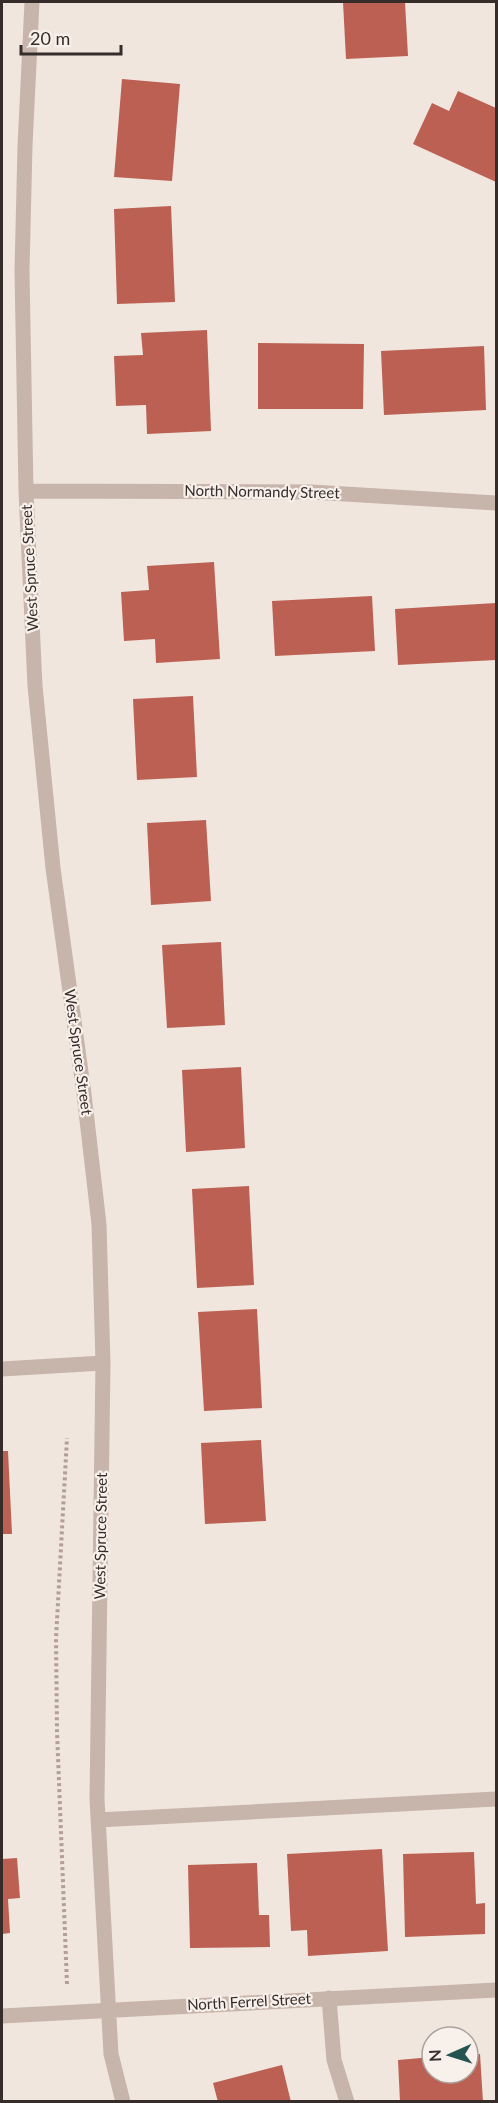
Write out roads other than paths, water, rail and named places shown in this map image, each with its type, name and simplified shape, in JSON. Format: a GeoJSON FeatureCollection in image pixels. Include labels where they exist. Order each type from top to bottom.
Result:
{"type":"FeatureCollection","features":[{"type":"Feature","properties":{"kind":"street","name":"West Spruce Street"},"geometry":{"type":"LineString","coordinates":[[32,2],[22,271],[26,491],[35,686],[53,868],[99,1224],[103,1363],[98,1820],[111,2054],[123,2102]]}},
{"type":"Feature","properties":{"kind":"street","name":"North Normandy Street"},"geometry":{"type":"LineString","coordinates":[[26,491],[311,492],[496,503]]}},
{"type":"Feature","properties":{"kind":"street"},"geometry":{"type":"LineString","coordinates":[[2,1369],[103,1363]]}},
{"type":"Feature","properties":{"kind":"street"},"geometry":{"type":"LineString","coordinates":[[98,1820],[496,1799]]}},
{"type":"Feature","properties":{"kind":"street","name":"North Ferrel Street"},"geometry":{"type":"LineString","coordinates":[[2,2016],[496,1990]]}},
{"type":"Feature","properties":{"kind":"street"},"geometry":{"type":"LineString","coordinates":[[329,1998],[334,2060],[347,2102]]}}]}
